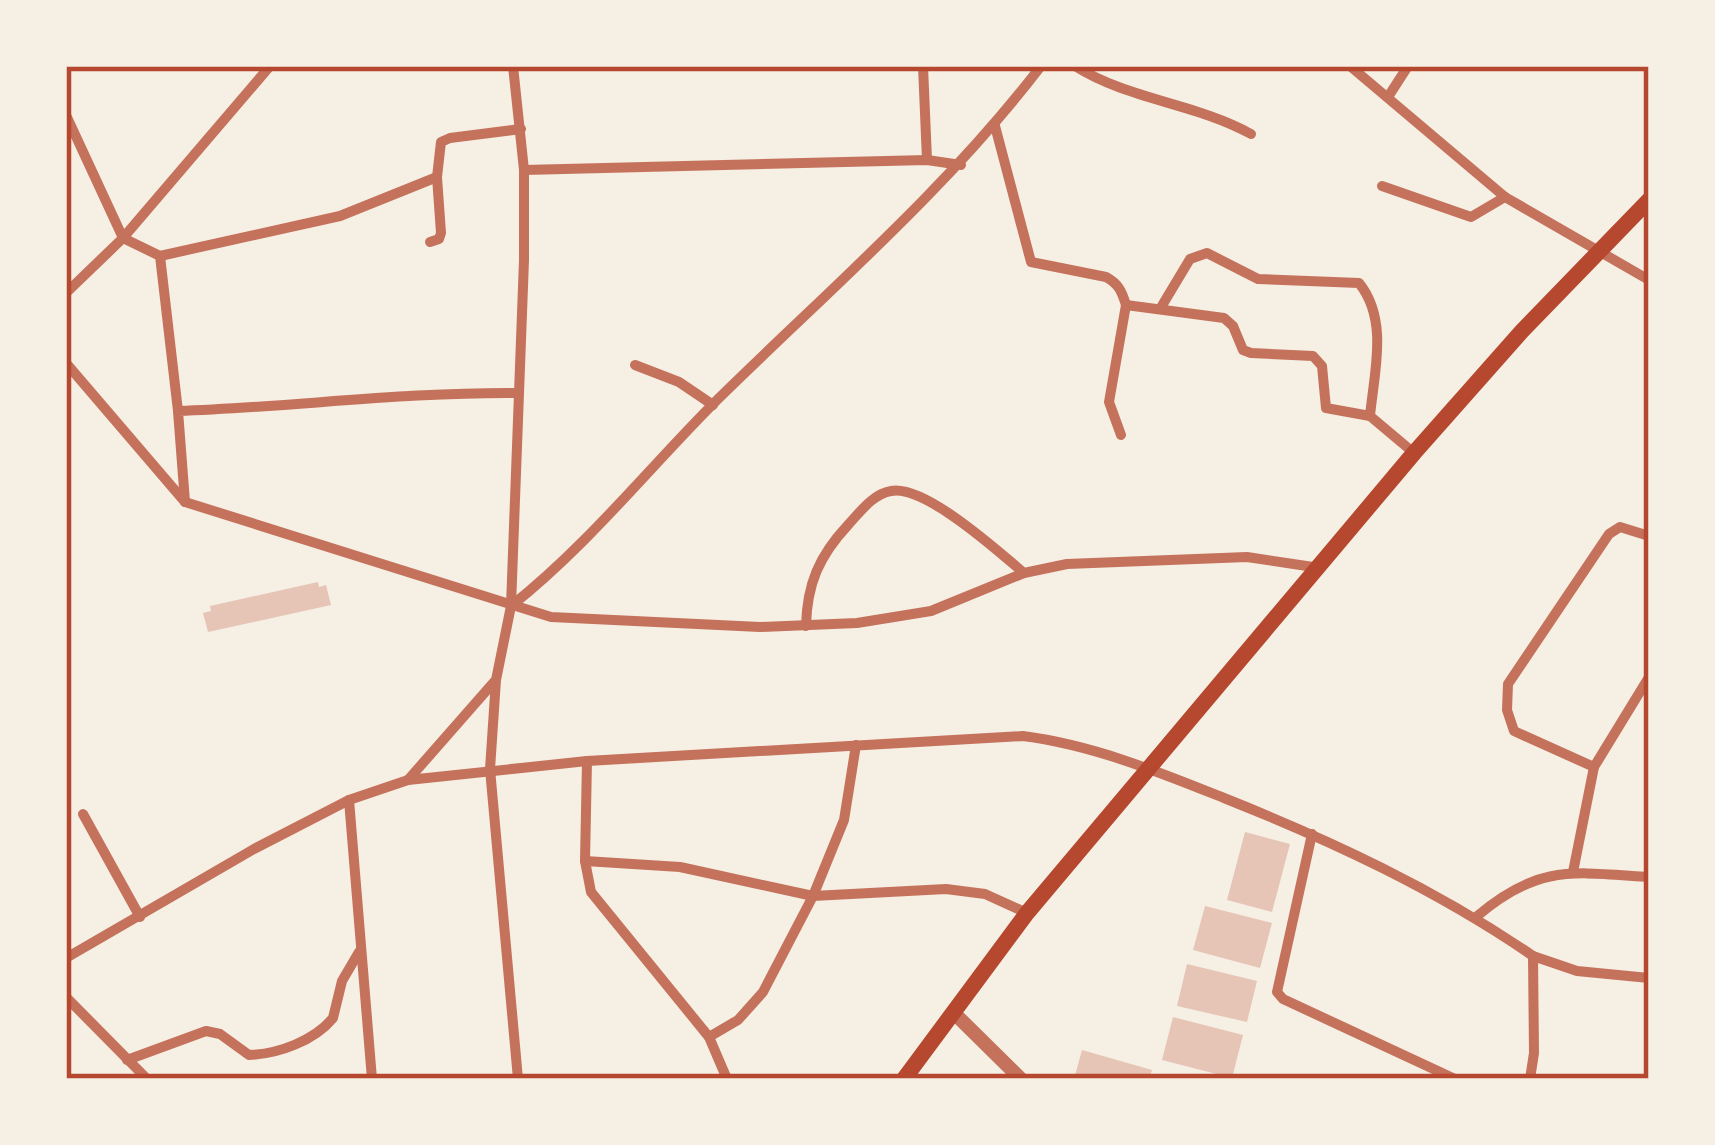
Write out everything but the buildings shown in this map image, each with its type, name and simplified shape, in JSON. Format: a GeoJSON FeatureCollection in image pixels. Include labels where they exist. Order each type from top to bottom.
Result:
{"type":"FeatureCollection","features":[{"type":"Feature","properties":{"kind":"main road"},"geometry":{"type":"LineString","coordinates":[[904,1079],[1028,914],[1414,453],[1595,252],[1649,200]]}},
{"type":"Feature","properties":{"kind":"street"},"geometry":{"type":"LineString","coordinates":[[66,293],[122,238],[270,66]]}},
{"type":"Feature","properties":{"kind":"street"},"geometry":{"type":"LineString","coordinates":[[513,66],[524,170],[518,393],[511,606],[496,680],[490,769],[518,1079]]}},
{"type":"Feature","properties":{"kind":"street"},"geometry":{"type":"LineString","coordinates":[[922,66],[927,160]]}},
{"type":"Feature","properties":{"kind":"street"},"geometry":{"type":"LineString","coordinates":[[511,606],[592,535],[713,404],[961,165],[1041,66]]}},
{"type":"Feature","properties":{"kind":"street"},"geometry":{"type":"LineString","coordinates":[[1075,66],[1100,82],[1223,118],[1251,134]]}},
{"type":"Feature","properties":{"kind":"street"},"geometry":{"type":"LineString","coordinates":[[1350,66],[1505,197],[1649,280]]}},
{"type":"Feature","properties":{"kind":"street"},"geometry":{"type":"LineString","coordinates":[[1388,97],[1408,66]]}},
{"type":"Feature","properties":{"kind":"street"},"geometry":{"type":"LineString","coordinates":[[66,115],[122,238],[160,256],[340,216],[437,176]]}},
{"type":"Feature","properties":{"kind":"street"},"geometry":{"type":"LineString","coordinates":[[995,126],[1031,262],[1106,278],[1117,283],[1126,304],[1108,403],[1121,435]]}},
{"type":"Feature","properties":{"kind":"street"},"geometry":{"type":"LineString","coordinates":[[430,242],[442,233],[437,176],[441,142],[521,129]]}},
{"type":"Feature","properties":{"kind":"street"},"geometry":{"type":"LineString","coordinates":[[524,170],[927,160],[961,165]]}},
{"type":"Feature","properties":{"kind":"street"},"geometry":{"type":"LineString","coordinates":[[1382,186],[1471,217],[1505,197]]}},
{"type":"Feature","properties":{"kind":"street"},"geometry":{"type":"LineString","coordinates":[[1160,309],[1190,259],[1207,253],[1258,279],[1359,283],[1367,295],[1378,340],[1370,416]]}},
{"type":"Feature","properties":{"kind":"street"},"geometry":{"type":"LineString","coordinates":[[160,256],[185,502]]}},
{"type":"Feature","properties":{"kind":"street"},"geometry":{"type":"LineString","coordinates":[[1126,304],[1224,318],[1233,326],[1243,350],[1313,356],[1322,366],[1326,408],[1370,416],[1414,453]]}},
{"type":"Feature","properties":{"kind":"street"},"geometry":{"type":"LineString","coordinates":[[66,363],[185,502],[551,616],[806,626],[891,620],[931,611],[1024,573],[1067,564],[1247,557],[1320,568]]}},
{"type":"Feature","properties":{"kind":"street"},"geometry":{"type":"LineString","coordinates":[[635,365],[679,382],[713,404]]}},
{"type":"Feature","properties":{"kind":"street"},"geometry":{"type":"LineString","coordinates":[[178,411],[293,407],[442,392],[518,393]]}},
{"type":"Feature","properties":{"kind":"street"},"geometry":{"type":"LineString","coordinates":[[806,626],[813,572],[832,542],[886,491],[905,490],[925,499],[1024,573]]}},
{"type":"Feature","properties":{"kind":"street"},"geometry":{"type":"LineString","coordinates":[[1594,767],[1514,731],[1507,710],[1508,684],[1610,534],[1619,526],[1649,536]]}},
{"type":"Feature","properties":{"kind":"street"},"geometry":{"type":"LineString","coordinates":[[1573,872],[1594,767],[1649,677]]}},
{"type":"Feature","properties":{"kind":"street"},"geometry":{"type":"LineString","coordinates":[[408,781],[496,680]]}},
{"type":"Feature","properties":{"kind":"street"},"geometry":{"type":"LineString","coordinates":[[66,958],[254,848],[349,800],[408,781],[587,761],[1023,736],[1058,741],[1149,768],[1312,834],[1476,917],[1533,956],[1577,971],[1649,978]]}},
{"type":"Feature","properties":{"kind":"street"},"geometry":{"type":"LineString","coordinates":[[709,1036],[737,1020],[763,992],[813,896],[844,820],[856,745]]}},
{"type":"Feature","properties":{"kind":"street"},"geometry":{"type":"LineString","coordinates":[[587,761],[586,880],[599,905],[709,1036],[727,1079]]}},
{"type":"Feature","properties":{"kind":"street"},"geometry":{"type":"LineString","coordinates":[[349,800],[372,1079]]}},
{"type":"Feature","properties":{"kind":"street"},"geometry":{"type":"LineString","coordinates":[[83,814],[140,917]]}},
{"type":"Feature","properties":{"kind":"street"},"geometry":{"type":"LineString","coordinates":[[1312,834],[1277,992],[1283,999],[1455,1079]]}},
{"type":"Feature","properties":{"kind":"street"},"geometry":{"type":"LineString","coordinates":[[585,861],[680,867],[813,896],[946,889],[985,894],[1028,914]]}},
{"type":"Feature","properties":{"kind":"street"},"geometry":{"type":"LineString","coordinates":[[1476,917],[1519,884],[1573,872],[1649,877]]}},
{"type":"Feature","properties":{"kind":"street"},"geometry":{"type":"LineString","coordinates":[[127,1060],[206,1031],[220,1034],[249,1055],[300,1042],[333,1018],[342,981],[359,952]]}},
{"type":"Feature","properties":{"kind":"street"},"geometry":{"type":"LineString","coordinates":[[1530,1079],[1533,956]]}},
{"type":"Feature","properties":{"kind":"street"},"geometry":{"type":"LineString","coordinates":[[66,997],[147,1079]]}},
{"type":"Feature","properties":{"kind":"street"},"geometry":{"type":"LineString","coordinates":[[955,1014],[1022,1079]]}}]}
